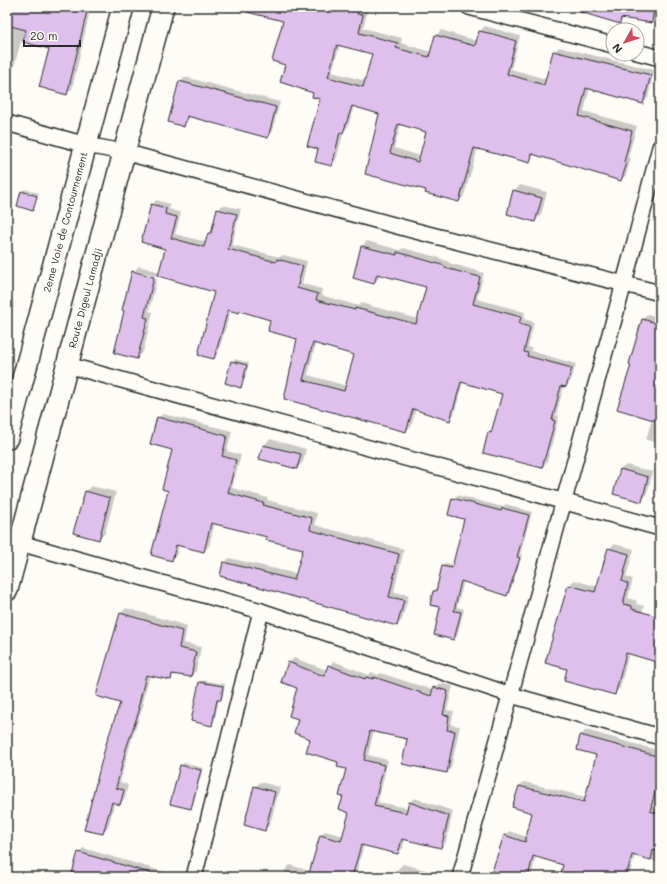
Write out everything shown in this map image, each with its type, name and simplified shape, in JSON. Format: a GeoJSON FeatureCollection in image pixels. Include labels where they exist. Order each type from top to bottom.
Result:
{"type":"FeatureCollection","features":[{"type":"Feature","properties":{"kind":"main road","name":"2eme Voie de Contournement"},"geometry":{"type":"LineString","coordinates":[[7,438],[123,7]]}},
{"type":"Feature","properties":{"kind":"main road","name":"Route Digeul Lamadji"},"geometry":{"type":"LineString","coordinates":[[7,590],[163,7]]}},
{"type":"Feature","properties":{"kind":"street"},"geometry":{"type":"LineString","coordinates":[[469,7],[605,44]]}},
{"type":"Feature","properties":{"kind":"street"},"geometry":{"type":"LineString","coordinates":[[645,54],[660,58]]}},
{"type":"Feature","properties":{"kind":"street"},"geometry":{"type":"LineString","coordinates":[[7,123],[86,145],[124,152],[412,230],[660,293]]}},
{"type":"Feature","properties":{"kind":"street"},"geometry":{"type":"LineString","coordinates":[[460,877],[624,283],[660,147]]}},
{"type":"Feature","properties":{"kind":"street"},"geometry":{"type":"LineString","coordinates":[[67,365],[660,528]]}},
{"type":"Feature","properties":{"kind":"street"},"geometry":{"type":"LineString","coordinates":[[20,543],[261,611],[511,695],[660,737]]}},
{"type":"Feature","properties":{"kind":"street"},"geometry":{"type":"LineString","coordinates":[[194,877],[261,611]]}},
{"type":"Feature","properties":{"kind":"building"},"geometry":{"type":"Polygon","coordinates":[[[7,7],[88,7],[67,95],[39,87],[49,49],[23,42],[26,30],[7,25],[7,7]]]}},
{"type":"Feature","properties":{"kind":"building"},"geometry":{"type":"Polygon","coordinates":[[[248,7],[359,7],[357,14],[363,15],[359,33],[398,43],[396,48],[429,57],[435,35],[475,46],[479,31],[493,34],[516,41],[507,74],[544,85],[553,51],[651,75],[643,104],[586,88],[579,116],[632,131],[624,162],[627,163],[621,181],[532,154],[530,163],[474,148],[459,202],[425,193],[426,190],[365,174],[379,114],[352,106],[343,133],[340,132],[332,166],[315,162],[318,149],[307,146],[320,99],[312,97],[313,93],[280,82],[285,65],[272,61],[283,21],[247,12],[248,7]],[[337,45],[328,77],[363,87],[372,54],[337,45]],[[398,124],[390,153],[418,162],[426,132],[398,124]]]}},
{"type":"Feature","properties":{"kind":"building"},"geometry":{"type":"Polygon","coordinates":[[[578,7],[654,7],[652,23],[621,18],[620,22],[613,22],[577,11],[578,7]]]}},
{"type":"Feature","properties":{"kind":"building"},"geometry":{"type":"Polygon","coordinates":[[[179,81],[276,107],[268,138],[187,116],[184,127],[168,122],[179,81]]]}},
{"type":"Feature","properties":{"kind":"building"},"geometry":{"type":"Polygon","coordinates":[[[513,190],[542,198],[535,222],[507,214],[513,190]]]}},
{"type":"Feature","properties":{"kind":"building"},"geometry":{"type":"Polygon","coordinates":[[[21,191],[37,196],[33,211],[17,206],[21,191]]]}},
{"type":"Feature","properties":{"kind":"building"},"geometry":{"type":"Polygon","coordinates":[[[151,204],[166,208],[165,214],[177,217],[171,238],[204,247],[208,233],[211,233],[217,209],[237,214],[228,249],[276,262],[277,259],[303,266],[297,288],[318,294],[316,300],[355,310],[355,308],[416,324],[426,287],[377,274],[374,284],[353,278],[361,246],[397,255],[397,252],[445,266],[445,268],[480,277],[473,304],[521,317],[519,324],[530,327],[524,352],[528,353],[527,356],[572,368],[566,387],[561,386],[552,420],[555,421],[542,468],[483,453],[488,432],[491,433],[502,394],[461,382],[450,421],[413,409],[406,432],[284,399],[297,339],[268,331],[270,320],[240,311],[239,313],[228,310],[214,359],[198,355],[214,292],[158,276],[165,249],[141,242],[151,204]],[[313,343],[303,380],[344,391],[354,355],[313,343]]]}},
{"type":"Feature","properties":{"kind":"building"},"geometry":{"type":"Polygon","coordinates":[[[132,271],[154,277],[144,317],[148,318],[137,359],[114,353],[124,311],[122,310],[132,271]]]}},
{"type":"Feature","properties":{"kind":"building"},"geometry":{"type":"Polygon","coordinates":[[[642,319],[660,324],[660,422],[617,409],[631,365],[629,364],[642,319]]]}},
{"type":"Feature","properties":{"kind":"building"},"geometry":{"type":"Polygon","coordinates":[[[231,361],[247,365],[241,388],[225,383],[231,361]]]}},
{"type":"Feature","properties":{"kind":"building"},"geometry":{"type":"Polygon","coordinates":[[[157,417],[227,436],[222,456],[236,460],[228,493],[264,503],[263,505],[312,518],[310,530],[399,554],[389,597],[404,600],[397,626],[220,576],[223,562],[294,580],[303,549],[266,540],[267,537],[211,523],[204,552],[176,545],[172,561],[151,555],[168,491],[162,489],[172,450],[150,444],[157,417]]]}},
{"type":"Feature","properties":{"kind":"building"},"geometry":{"type":"Polygon","coordinates":[[[263,445],[301,454],[297,469],[259,459],[263,445]]]}},
{"type":"Feature","properties":{"kind":"building"},"geometry":{"type":"Polygon","coordinates":[[[620,469],[648,477],[642,502],[613,494],[620,469]]]}},
{"type":"Feature","properties":{"kind":"building"},"geometry":{"type":"Polygon","coordinates":[[[85,491],[110,498],[99,540],[73,533],[85,491]]]}},
{"type":"Feature","properties":{"kind":"building"},"geometry":{"type":"Polygon","coordinates":[[[452,498],[501,511],[502,508],[529,515],[517,557],[520,558],[507,596],[461,581],[454,611],[461,612],[454,640],[434,635],[440,607],[430,605],[433,591],[436,591],[442,566],[452,568],[464,519],[448,515],[452,498]]]}},
{"type":"Feature","properties":{"kind":"building"},"geometry":{"type":"Polygon","coordinates":[[[608,548],[629,554],[622,581],[628,584],[623,604],[632,606],[632,609],[660,617],[660,663],[626,653],[615,695],[564,681],[567,669],[545,663],[568,585],[595,592],[608,548]]]}},
{"type":"Feature","properties":{"kind":"building"},"geometry":{"type":"Polygon","coordinates":[[[120,613],[182,631],[179,648],[196,652],[191,677],[172,674],[171,680],[146,675],[138,708],[140,708],[126,749],[116,788],[124,790],[120,805],[112,802],[103,834],[84,830],[106,744],[120,703],[96,696],[120,613]]]}},
{"type":"Feature","properties":{"kind":"building"},"geometry":{"type":"Polygon","coordinates":[[[288,662],[324,676],[328,665],[365,679],[366,677],[373,679],[374,677],[431,696],[433,687],[448,691],[443,715],[449,716],[447,730],[455,731],[447,773],[402,764],[407,739],[370,731],[364,760],[384,765],[374,806],[406,813],[409,802],[449,816],[441,848],[402,839],[398,854],[361,845],[352,877],[308,877],[320,835],[341,841],[349,813],[339,809],[343,797],[339,796],[346,769],[337,767],[338,762],[306,752],[310,739],[294,733],[298,719],[289,716],[297,688],[281,682],[288,662]]]}},
{"type":"Feature","properties":{"kind":"building"},"geometry":{"type":"Polygon","coordinates":[[[199,682],[223,686],[221,700],[217,700],[212,726],[191,721],[199,682]]]}},
{"type":"Feature","properties":{"kind":"building"},"geometry":{"type":"Polygon","coordinates":[[[580,735],[660,757],[660,773],[650,811],[660,814],[660,852],[653,850],[651,860],[632,855],[626,877],[560,877],[563,865],[533,856],[528,877],[490,877],[504,835],[525,842],[532,813],[512,807],[519,786],[584,802],[596,755],[577,750],[580,735]]]}},
{"type":"Feature","properties":{"kind":"building"},"geometry":{"type":"Polygon","coordinates":[[[180,765],[201,770],[191,809],[170,804],[180,765]]]}},
{"type":"Feature","properties":{"kind":"building"},"geometry":{"type":"Polygon","coordinates":[[[254,786],[275,792],[265,831],[244,825],[254,786]]]}},
{"type":"Feature","properties":{"kind":"building"},"geometry":{"type":"Polygon","coordinates":[[[78,852],[150,873],[149,877],[71,877],[78,852]]]}}]}
